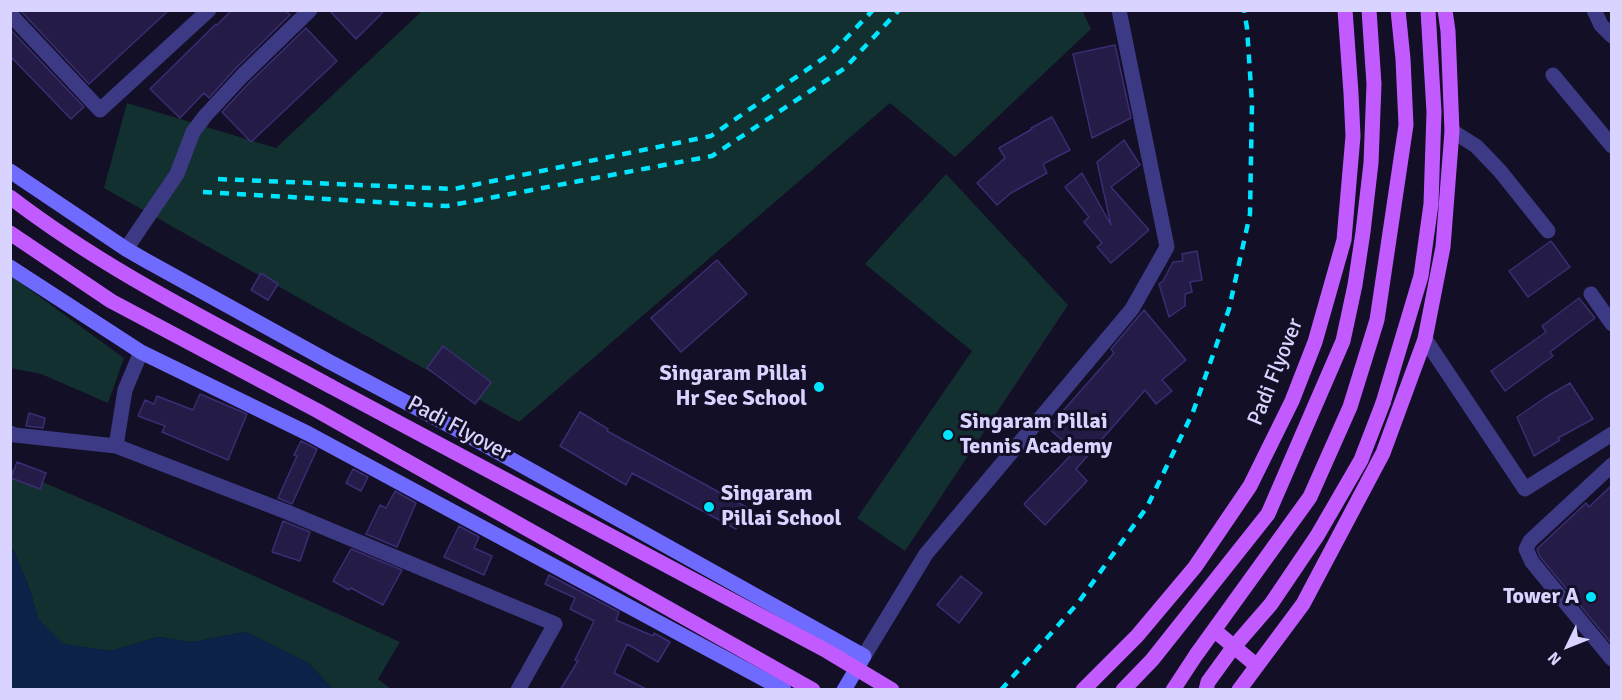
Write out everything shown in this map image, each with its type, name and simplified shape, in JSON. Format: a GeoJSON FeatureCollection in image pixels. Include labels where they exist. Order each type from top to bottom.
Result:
{"type":"FeatureCollection","features":[{"type":"Feature","properties":{"kind":"main road","name":"Padi Flyover"},"geometry":{"type":"LineString","coordinates":[[1083,690],[1137,636],[1195,567],[1250,486],[1292,401],[1315,342],[1344,240],[1353,136],[1345,10]]}},
{"type":"Feature","properties":{"kind":"main road"},"geometry":{"type":"LineString","coordinates":[[1123,690],[1152,660],[1268,514],[1343,341],[1360,253],[1371,163],[1374,84],[1369,10]]}},
{"type":"Feature","properties":{"kind":"main road"},"geometry":{"type":"LineString","coordinates":[[1173,690],[1310,497],[1350,408],[1377,320],[1406,125],[1398,10]]}},
{"type":"Feature","properties":{"kind":"main road"},"geometry":{"type":"LineString","coordinates":[[1206,690],[1208,682],[1226,657],[1271,604],[1317,536],[1360,460],[1383,403],[1421,276],[1431,204],[1434,112],[1428,10]]}},
{"type":"Feature","properties":{"kind":"main road"},"geometry":{"type":"LineString","coordinates":[[1239,690],[1303,604],[1383,453],[1425,339],[1443,247],[1452,131],[1445,10]]}},
{"type":"Feature","properties":{"kind":"main road","name":"Padi Flyover"},"geometry":{"type":"LineString","coordinates":[[10,198],[130,278],[827,651],[892,690]]}},
{"type":"Feature","properties":{"kind":"main road"},"geometry":{"type":"LineString","coordinates":[[10,233],[111,301],[328,417],[813,690]]}},
{"type":"Feature","properties":{"kind":"main road"},"geometry":{"type":"LineString","coordinates":[[1214,630],[1257,666]]}},
{"type":"Feature","properties":{"kind":"street"},"geometry":{"type":"LineString","coordinates":[[10,14],[100,110],[209,10]]}},
{"type":"Feature","properties":{"kind":"street"},"geometry":{"type":"LineString","coordinates":[[126,249],[177,174],[193,132],[199,124],[242,76],[310,10]]}},
{"type":"Feature","properties":{"kind":"street"},"geometry":{"type":"LineString","coordinates":[[844,690],[926,554],[1132,309],[1167,247],[1119,10]]}},
{"type":"Feature","properties":{"kind":"street"},"geometry":{"type":"LineString","coordinates":[[1594,10],[1611,36]]}},
{"type":"Feature","properties":{"kind":"street"},"geometry":{"type":"LineString","coordinates":[[1553,75],[1611,146]]}},
{"type":"Feature","properties":{"kind":"street"},"geometry":{"type":"LineString","coordinates":[[1452,131],[1476,146],[1500,171],[1548,231]]}},
{"type":"Feature","properties":{"kind":"street"},"geometry":{"type":"LineString","coordinates":[[10,171],[126,249],[864,656]]}},
{"type":"Feature","properties":{"kind":"street"},"geometry":{"type":"LineString","coordinates":[[10,267],[141,352],[309,434],[784,690]]}},
{"type":"Feature","properties":{"kind":"street"},"geometry":{"type":"LineString","coordinates":[[1591,294],[1611,324]]}},
{"type":"Feature","properties":{"kind":"street"},"geometry":{"type":"LineString","coordinates":[[1425,339],[1525,489],[1611,434]]}},
{"type":"Feature","properties":{"kind":"street"},"geometry":{"type":"LineString","coordinates":[[116,446],[125,390],[141,352]]}},
{"type":"Feature","properties":{"kind":"street"},"geometry":{"type":"LineString","coordinates":[[10,433],[116,446],[298,516],[555,624],[519,690]]}},
{"type":"Feature","properties":{"kind":"street"},"geometry":{"type":"LineString","coordinates":[[1611,465],[1530,541],[1526,549],[1532,562],[1611,659]]}},
{"type":"Feature","properties":{"kind":"green space"},"geometry":{"type":"Polygon","coordinates":[[[1082,10],[1091,29],[955,157],[890,103],[519,422],[104,188],[127,103],[276,148],[422,11],[1082,10]]]}},
{"type":"Feature","properties":{"kind":"green space","name":"Singaram Pillai Tennis Academy"},"geometry":{"type":"Polygon","coordinates":[[[946,174],[1068,305],[905,551],[857,518],[972,351],[865,264],[946,174]]]}},
{"type":"Feature","properties":{"kind":"green space"},"geometry":{"type":"Polygon","coordinates":[[[11,276],[124,358],[108,403],[41,374],[11,368],[11,276]]]}},
{"type":"Feature","properties":{"kind":"green space"},"geometry":{"type":"Polygon","coordinates":[[[10,468],[400,642],[378,679],[391,689],[333,689],[308,663],[246,632],[192,642],[158,637],[111,651],[62,644],[38,619],[30,590],[11,548],[10,468]]]}},
{"type":"Feature","properties":{"kind":"water"},"geometry":{"type":"Polygon","coordinates":[[[10,549],[15,553],[30,590],[38,619],[63,644],[111,651],[158,637],[192,642],[246,632],[308,663],[333,689],[11,689],[10,549]]]}},
{"type":"Feature","properties":{"kind":"building"},"geometry":{"type":"Polygon","coordinates":[[[20,10],[169,10],[89,84],[20,10]]]}},
{"type":"Feature","properties":{"kind":"building"},"geometry":{"type":"Polygon","coordinates":[[[232,10],[285,10],[290,15],[209,98],[204,93],[180,118],[150,89],[232,10]]]}},
{"type":"Feature","properties":{"kind":"building"},"geometry":{"type":"Polygon","coordinates":[[[329,10],[385,10],[356,39],[329,10]]]}},
{"type":"Feature","properties":{"kind":"building"},"geometry":{"type":"Polygon","coordinates":[[[306,28],[337,61],[251,142],[222,112],[306,28]]]}},
{"type":"Feature","properties":{"kind":"building"},"geometry":{"type":"Polygon","coordinates":[[[10,29],[84,107],[71,119],[10,56],[10,29]]]}},
{"type":"Feature","properties":{"kind":"building"},"geometry":{"type":"Polygon","coordinates":[[[1115,45],[1131,118],[1092,138],[1073,54],[1115,45]]]}},
{"type":"Feature","properties":{"kind":"building"},"geometry":{"type":"Polygon","coordinates":[[[1052,117],[1070,150],[1043,164],[1047,173],[1011,193],[997,205],[977,183],[1005,158],[999,148],[1052,117]]]}},
{"type":"Feature","properties":{"kind":"building"},"geometry":{"type":"Polygon","coordinates":[[[1124,140],[1140,165],[1111,187],[1149,230],[1111,263],[1097,247],[1102,243],[1084,222],[1089,217],[1065,187],[1082,173],[1111,225],[1097,162],[1124,140]]]}},
{"type":"Feature","properties":{"kind":"building"},"geometry":{"type":"Polygon","coordinates":[[[1551,241],[1570,267],[1528,297],[1509,271],[1551,241]]]}},
{"type":"Feature","properties":{"kind":"building"},"geometry":{"type":"Polygon","coordinates":[[[1197,251],[1202,280],[1190,282],[1192,292],[1185,294],[1185,306],[1169,317],[1159,284],[1173,262],[1183,261],[1182,254],[1197,251]]]}},
{"type":"Feature","properties":{"kind":"building"},"geometry":{"type":"Polygon","coordinates":[[[717,260],[747,294],[681,352],[651,318],[717,260]]]}},
{"type":"Feature","properties":{"kind":"building"},"geometry":{"type":"Polygon","coordinates":[[[261,273],[278,284],[268,300],[251,290],[261,273]]]}},
{"type":"Feature","properties":{"kind":"building"},"geometry":{"type":"Polygon","coordinates":[[[1579,298],[1595,318],[1550,352],[1553,356],[1505,391],[1491,371],[1546,332],[1542,326],[1579,298]]]}},
{"type":"Feature","properties":{"kind":"building"},"geometry":{"type":"Polygon","coordinates":[[[1144,310],[1186,360],[1162,380],[1172,391],[1156,404],[1145,390],[1076,469],[1087,481],[1045,525],[1024,504],[1075,451],[1048,428],[1114,353],[1111,349],[1144,310]]]}},
{"type":"Feature","properties":{"kind":"building"},"geometry":{"type":"Polygon","coordinates":[[[443,346],[491,382],[475,404],[427,368],[443,346]]]}},
{"type":"Feature","properties":{"kind":"building"},"geometry":{"type":"Polygon","coordinates":[[[1570,383],[1593,419],[1558,438],[1560,440],[1534,456],[1517,417],[1570,383]]]}},
{"type":"Feature","properties":{"kind":"building"},"geometry":{"type":"Polygon","coordinates":[[[200,394],[247,414],[228,460],[162,432],[165,426],[138,416],[145,400],[154,404],[157,396],[193,410],[200,394]]]}},
{"type":"Feature","properties":{"kind":"building"},"geometry":{"type":"Polygon","coordinates":[[[580,412],[608,429],[607,431],[748,508],[736,529],[632,473],[626,485],[560,446],[580,412]]]}},
{"type":"Feature","properties":{"kind":"building"},"geometry":{"type":"Polygon","coordinates":[[[29,413],[45,418],[43,428],[26,426],[29,413]]]}},
{"type":"Feature","properties":{"kind":"building"},"geometry":{"type":"Polygon","coordinates":[[[301,441],[317,449],[292,504],[278,498],[297,456],[294,455],[301,441]]]}},
{"type":"Feature","properties":{"kind":"building"},"geometry":{"type":"Polygon","coordinates":[[[17,462],[46,473],[40,489],[11,478],[17,462]]]}},
{"type":"Feature","properties":{"kind":"building"},"geometry":{"type":"Polygon","coordinates":[[[353,469],[368,477],[361,491],[346,483],[353,469]]]}},
{"type":"Feature","properties":{"kind":"building","name":"Tower A"},"geometry":{"type":"Polygon","coordinates":[[[1611,486],[1611,643],[1540,557],[1537,549],[1586,503],[1589,507],[1611,486]]]}},
{"type":"Feature","properties":{"kind":"building"},"geometry":{"type":"Polygon","coordinates":[[[395,491],[416,503],[397,547],[366,534],[380,505],[386,508],[395,491]]]}},
{"type":"Feature","properties":{"kind":"building"},"geometry":{"type":"Polygon","coordinates":[[[283,521],[310,532],[300,561],[272,552],[283,521]]]}},
{"type":"Feature","properties":{"kind":"building"},"geometry":{"type":"Polygon","coordinates":[[[459,526],[479,537],[474,548],[492,556],[484,575],[444,557],[459,526]]]}},
{"type":"Feature","properties":{"kind":"building"},"geometry":{"type":"Polygon","coordinates":[[[351,549],[402,570],[383,605],[333,581],[351,549]]]}},
{"type":"Feature","properties":{"kind":"building"},"geometry":{"type":"Polygon","coordinates":[[[549,575],[619,612],[616,620],[653,636],[654,633],[670,642],[658,662],[627,644],[614,673],[648,690],[560,690],[578,661],[575,660],[594,621],[570,609],[575,598],[545,584],[549,575]]]}},
{"type":"Feature","properties":{"kind":"building"},"geometry":{"type":"Polygon","coordinates":[[[961,576],[982,593],[959,623],[937,605],[961,576]]]}},
{"type":"Feature","properties":{"kind":"railway"},"geometry":{"type":"LineString","coordinates":[[218,179],[454,189],[711,136],[834,51],[873,10]]}},
{"type":"Feature","properties":{"kind":"railway"},"geometry":{"type":"LineString","coordinates":[[203,192],[447,206],[712,156],[845,68],[899,10]]}},
{"type":"Feature","properties":{"kind":"railway"},"geometry":{"type":"LineString","coordinates":[[1001,690],[1078,603],[1147,507],[1193,412],[1229,309],[1250,214],[1252,103],[1244,10]]}},
{"type":"Feature","properties":{"kind":"place","name":"Singaram Pillai Hr Sec School"},"geometry":{"type":"Point","coordinates":[819,387]}},
{"type":"Feature","properties":{"kind":"place","name":"Singaram Pillai Tennis Academy"},"geometry":{"type":"Point","coordinates":[948,435]}},
{"type":"Feature","properties":{"kind":"place","name":"Singaram Pillai School"},"geometry":{"type":"Point","coordinates":[709,507]}},
{"type":"Feature","properties":{"kind":"place","name":"Tower A"},"geometry":{"type":"Point","coordinates":[1591,597]}}]}
